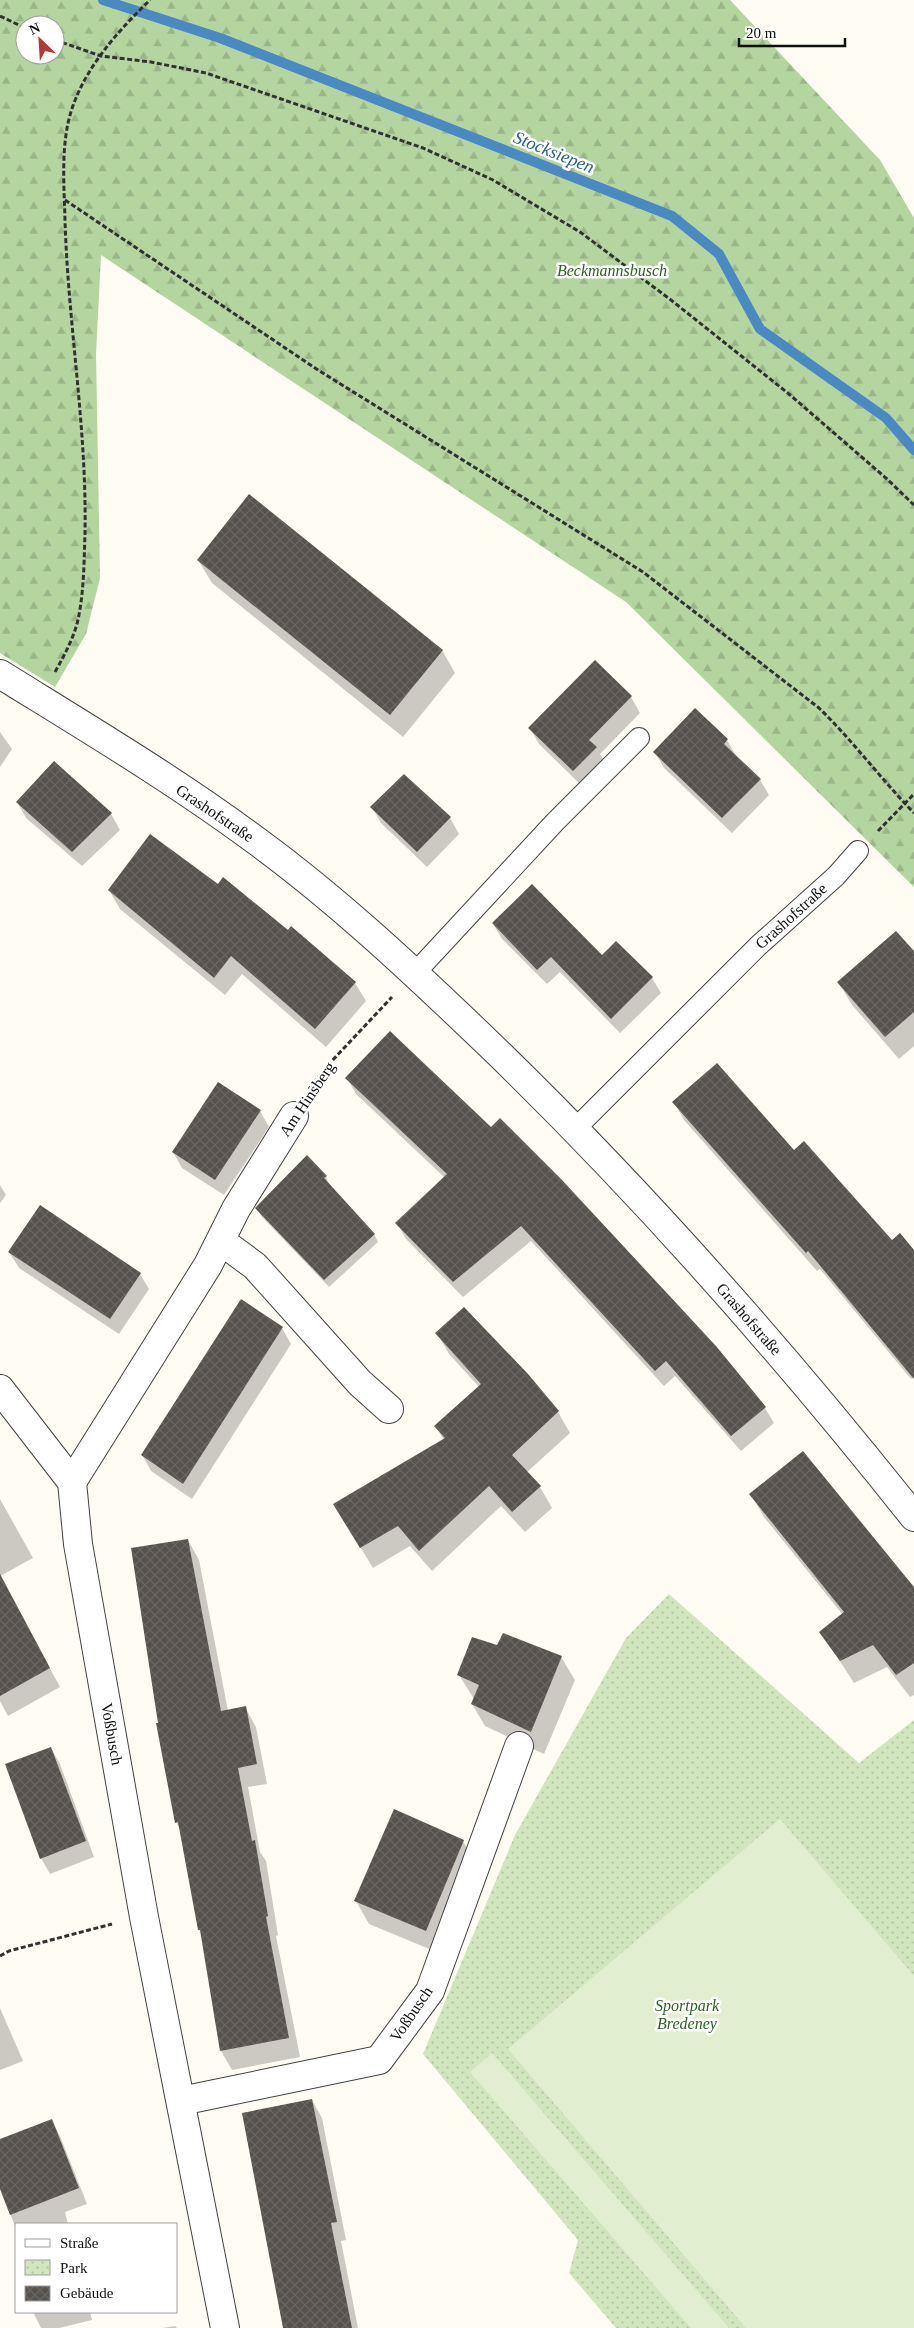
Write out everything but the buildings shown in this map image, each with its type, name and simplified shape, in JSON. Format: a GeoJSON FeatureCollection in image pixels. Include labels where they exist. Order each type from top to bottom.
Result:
{"type":"FeatureCollection","features":[{"type":"Feature","properties":{"kind":"street","name":"Grashofstraße"},"geometry":{"type":"LineString","coordinates":[[0,674],[198,800],[259,842],[330,898],[415,973],[575,1129],[668,1227],[835,1418],[914,1517]]}},
{"type":"Feature","properties":{"kind":"street","name":"Am Hinsberg"},"geometry":{"type":"LineString","coordinates":[[72,1482],[208,1265],[236,1209],[294,1116]]}},
{"type":"Feature","properties":{"kind":"street"},"geometry":{"type":"LineString","coordinates":[[221,1242],[255,1266],[360,1384],[389,1409]]}},
{"type":"Feature","properties":{"kind":"street"},"geometry":{"type":"LineString","coordinates":[[0,1389],[72,1482]]}},
{"type":"Feature","properties":{"kind":"street","name":"Voßbusch"},"geometry":{"type":"LineString","coordinates":[[72,1482],[78,1544],[144,1918],[225,2328]]}},
{"type":"Feature","properties":{"kind":"street","name":"Voßbusch"},"geometry":{"type":"LineString","coordinates":[[181,2101],[379,2060],[430,1991],[519,1746]]}},
{"type":"Feature","properties":{"kind":"lane"},"geometry":{"type":"LineString","coordinates":[[415,973],[555,822],[639,738]]}},
{"type":"Feature","properties":{"kind":"lane","name":"Grashofstraße"},"geometry":{"type":"LineString","coordinates":[[575,1129],[758,946],[836,876],[858,851]]}},
{"type":"Feature","properties":{"kind":"path"},"geometry":{"type":"LineString","coordinates":[[40,698],[68,650],[77,622],[84,558],[84,450],[67,273],[64,200],[67,130],[73,104],[100,56],[124,25],[150,0]]}},
{"type":"Feature","properties":{"kind":"path"},"geometry":{"type":"LineString","coordinates":[[0,16],[15,23]]}},
{"type":"Feature","properties":{"kind":"path"},"geometry":{"type":"LineString","coordinates":[[65,44],[100,56],[151,62],[206,73],[423,148],[501,184],[580,232],[672,300],[790,394],[914,505]]}},
{"type":"Feature","properties":{"kind":"path"},"geometry":{"type":"LineString","coordinates":[[64,200],[318,370],[643,572],[819,708],[840,729],[879,777],[914,813]]}},
{"type":"Feature","properties":{"kind":"path"},"geometry":{"type":"LineString","coordinates":[[888,820],[914,794]]}},
{"type":"Feature","properties":{"kind":"path","name":"Am Hinsberg"},"geometry":{"type":"LineString","coordinates":[[294,1116],[309,1089],[329,1064],[415,973]]}},
{"type":"Feature","properties":{"kind":"path"},"geometry":{"type":"LineString","coordinates":[[0,1956],[9,1951],[98,1927]]}},
{"type":"Feature","properties":{"kind":"green space","name":"Beckmannsbusch"},"geometry":{"type":"Polygon","coordinates":[[[0,0],[730,0],[880,160],[914,218],[914,887],[626,602],[101,255],[96,354],[100,578],[86,634],[55,687],[0,653],[0,0]]]}},
{"type":"Feature","properties":{"kind":"green space","name":"Sportpark Bredeney"},"geometry":{"type":"Polygon","coordinates":[[[669,1594],[859,1763],[914,1720],[914,2328],[616,2328],[569,2273],[578,2240],[423,2054],[515,1835],[626,1638],[669,1594]]]}},
{"type":"Feature","properties":{"kind":"green space"},"geometry":{"type":"Polygon","coordinates":[[[780,1819],[914,1976],[914,2328],[746,2328],[508,2049],[780,1819]]]}},
{"type":"Feature","properties":{"kind":"green space"},"geometry":{"type":"Polygon","coordinates":[[[492,2053],[729,2328],[691,2328],[470,2072],[492,2053]]]}},
{"type":"Feature","properties":{"kind":"waterway","name":"Stocksiepen"},"geometry":{"type":"LineString","coordinates":[[103,0],[220,38],[672,216],[719,254],[760,329],[886,418],[914,450]]}}]}
